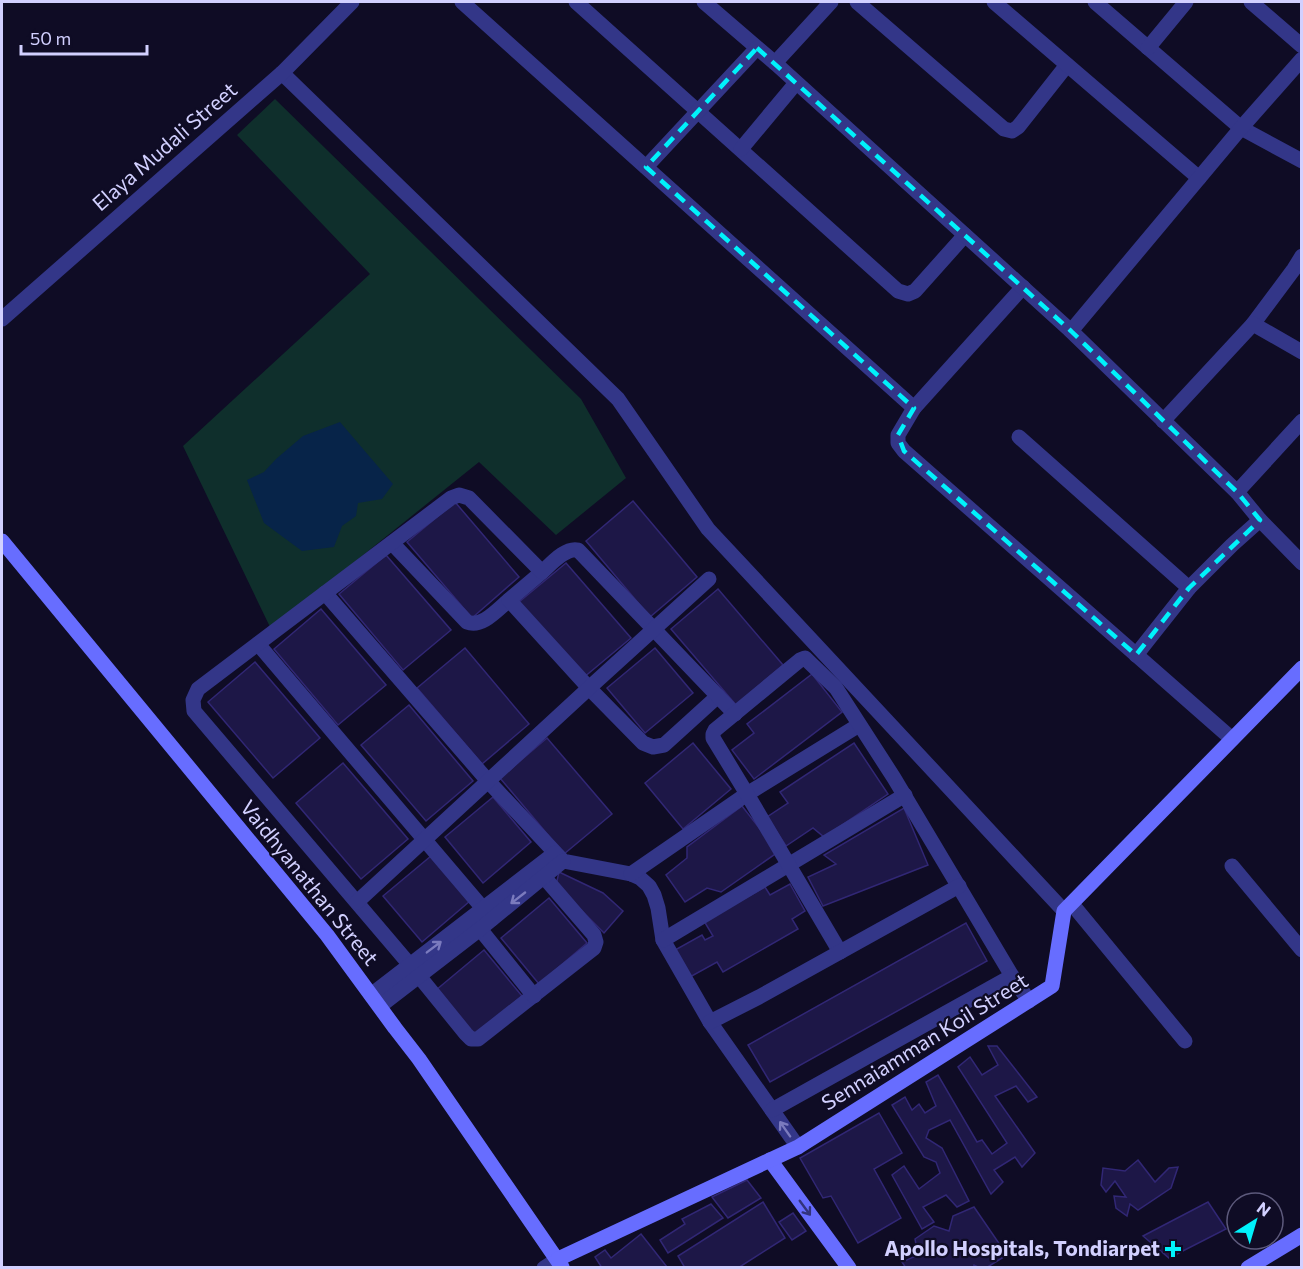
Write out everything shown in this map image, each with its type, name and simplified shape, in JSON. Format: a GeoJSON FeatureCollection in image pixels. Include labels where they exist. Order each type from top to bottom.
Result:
{"type":"FeatureCollection","features":[{"type":"Feature","properties":{"kind":"street","name":"Elaya Mudali Street"},"geometry":{"type":"LineString","coordinates":[[2,319],[282,73],[352,2]]}},
{"type":"Feature","properties":{"kind":"street"},"geometry":{"type":"LineString","coordinates":[[462,2],[914,408]]}},
{"type":"Feature","properties":{"kind":"street"},"geometry":{"type":"LineString","coordinates":[[576,2],[898,291],[908,294],[915,291],[965,235]]}},
{"type":"Feature","properties":{"kind":"street"},"geometry":{"type":"LineString","coordinates":[[704,2],[775,63],[1071,331],[1238,492],[1260,520],[1302,563]]}},
{"type":"Feature","properties":{"kind":"street"},"geometry":{"type":"LineString","coordinates":[[775,63],[831,2]]}},
{"type":"Feature","properties":{"kind":"street"},"geometry":{"type":"LineString","coordinates":[[857,2],[1004,129],[1012,131],[1018,127],[1067,65]]}},
{"type":"Feature","properties":{"kind":"street"},"geometry":{"type":"LineString","coordinates":[[994,2],[1199,178]]}},
{"type":"Feature","properties":{"kind":"street"},"geometry":{"type":"LineString","coordinates":[[1095,2],[1241,128],[1302,160]]}},
{"type":"Feature","properties":{"kind":"street"},"geometry":{"type":"LineString","coordinates":[[1148,48],[1186,2]]}},
{"type":"Feature","properties":{"kind":"street"},"geometry":{"type":"LineString","coordinates":[[1251,2],[1302,46]]}},
{"type":"Feature","properties":{"kind":"street"},"geometry":{"type":"LineString","coordinates":[[646,166],[757,48]]}},
{"type":"Feature","properties":{"kind":"street"},"geometry":{"type":"LineString","coordinates":[[1071,331],[1241,128],[1302,59]]}},
{"type":"Feature","properties":{"kind":"street"},"geometry":{"type":"LineString","coordinates":[[282,73],[618,399],[708,529],[1068,907],[1185,1041]]}},
{"type":"Feature","properties":{"kind":"street"},"geometry":{"type":"LineString","coordinates":[[741,149],[796,82]]}},
{"type":"Feature","properties":{"kind":"street"},"geometry":{"type":"LineString","coordinates":[[1163,421],[1253,324],[1302,256]]}},
{"type":"Feature","properties":{"kind":"street"},"geometry":{"type":"LineString","coordinates":[[1023,287],[914,408],[898,435],[898,443],[904,451],[1232,739]]}},
{"type":"Feature","properties":{"kind":"street"},"geometry":{"type":"LineString","coordinates":[[1253,324],[1302,352]]}},
{"type":"Feature","properties":{"kind":"street"},"geometry":{"type":"LineString","coordinates":[[1238,492],[1302,422]]}},
{"type":"Feature","properties":{"kind":"street"},"geometry":{"type":"LineString","coordinates":[[1019,437],[1189,588]]}},
{"type":"Feature","properties":{"kind":"street"},"geometry":{"type":"LineString","coordinates":[[542,572],[468,498],[459,495],[451,498],[198,689],[193,700],[195,711],[471,1039],[478,1039],[594,948],[596,942],[594,935],[544,878]]}},
{"type":"Feature","properties":{"kind":"street"},"geometry":{"type":"LineString","coordinates":[[1136,655],[1189,588],[1260,520]]}},
{"type":"Feature","properties":{"kind":"street","name":"Vaidhyanathan Street"},"geometry":{"type":"LineString","coordinates":[[2,541],[327,935],[419,1059],[561,1264]]}},
{"type":"Feature","properties":{"kind":"street"},"geometry":{"type":"LineString","coordinates":[[392,543],[467,622],[472,624],[479,624],[568,550],[574,548],[735,714]]}},
{"type":"Feature","properties":{"kind":"street"},"geometry":{"type":"LineString","coordinates":[[357,902],[709,579]]}},
{"type":"Feature","properties":{"kind":"street"},"geometry":{"type":"LineString","coordinates":[[326,593],[488,781],[559,857],[631,874],[649,886],[658,908],[663,939],[710,1022],[798,1147]]}},
{"type":"Feature","properties":{"kind":"street"},"geometry":{"type":"LineString","coordinates":[[509,600],[643,743],[653,747],[664,745],[718,696]]}},
{"type":"Feature","properties":{"kind":"street"},"geometry":{"type":"LineString","coordinates":[[258,644],[488,914]]}},
{"type":"Feature","properties":{"kind":"street"},"geometry":{"type":"LineString","coordinates":[[840,952],[713,738],[715,730],[805,658],[836,688],[905,795],[1029,1001]]}},
{"type":"Feature","properties":{"kind":"street"},"geometry":{"type":"LineString","coordinates":[[1068,907],[1302,668]]}},
{"type":"Feature","properties":{"kind":"street"},"geometry":{"type":"LineString","coordinates":[[631,874],[747,794],[859,724]]}},
{"type":"Feature","properties":{"kind":"street"},"geometry":{"type":"LineString","coordinates":[[663,939],[905,795]]}},
{"type":"Feature","properties":{"kind":"street"},"geometry":{"type":"LineString","coordinates":[[375,1000],[559,857]]}},
{"type":"Feature","properties":{"kind":"street"},"geometry":{"type":"LineString","coordinates":[[414,970],[480,929],[488,914],[544,878],[559,857]]}},
{"type":"Feature","properties":{"kind":"street"},"geometry":{"type":"LineString","coordinates":[[1232,866],[1302,950]]}},
{"type":"Feature","properties":{"kind":"street"},"geometry":{"type":"LineString","coordinates":[[710,1022],[959,886]]}},
{"type":"Feature","properties":{"kind":"street","name":"Sennaiamman Koil Street"},"geometry":{"type":"LineString","coordinates":[[544,1268],[561,1264],[798,1147],[1052,986],[1068,907]]}},
{"type":"Feature","properties":{"kind":"street"},"geometry":{"type":"LineString","coordinates":[[480,929],[534,996]]}},
{"type":"Feature","properties":{"kind":"street"},"geometry":{"type":"LineString","coordinates":[[772,1110],[1012,976]]}},
{"type":"Feature","properties":{"kind":"street"},"geometry":{"type":"LineString","coordinates":[[770,1160],[849,1268]]}},
{"type":"Feature","properties":{"kind":"street"},"geometry":{"type":"LineString","coordinates":[[1248,1268],[1302,1235]]}},
{"type":"Feature","properties":{"kind":"highlighted area"},"geometry":{"type":"Polygon","coordinates":[[[757,48],[1071,331],[1237,492],[1260,520],[1189,588],[1136,655],[904,451],[898,435],[914,408],[646,167],[757,48]]]}},
{"type":"Feature","properties":{"kind":"green space"},"geometry":{"type":"Polygon","coordinates":[[[275,99],[581,399],[626,478],[556,535],[479,462],[271,629],[183,446],[370,274],[237,135],[275,99]]]}},
{"type":"Feature","properties":{"kind":"water"},"geometry":{"type":"Polygon","coordinates":[[[340,422],[393,484],[382,499],[358,503],[356,516],[342,526],[334,547],[302,551],[264,523],[247,480],[264,472],[303,436],[340,422]]]}},
{"type":"Feature","properties":{"kind":"building"},"geometry":{"type":"Polygon","coordinates":[[[633,501],[697,577],[650,617],[586,541],[633,501]]]}},
{"type":"Feature","properties":{"kind":"building"},"geometry":{"type":"Polygon","coordinates":[[[455,502],[519,577],[472,618],[407,542],[455,502]]]}},
{"type":"Feature","properties":{"kind":"building"},"geometry":{"type":"Polygon","coordinates":[[[386,555],[451,630],[403,670],[339,594],[386,555]]]}},
{"type":"Feature","properties":{"kind":"building"},"geometry":{"type":"Polygon","coordinates":[[[566,563],[631,638],[583,678],[519,602],[566,563]]]}},
{"type":"Feature","properties":{"kind":"building"},"geometry":{"type":"Polygon","coordinates":[[[718,589],[783,665],[736,705],[671,629],[718,589]]]}},
{"type":"Feature","properties":{"kind":"building"},"geometry":{"type":"Polygon","coordinates":[[[321,609],[386,685],[338,725],[274,649],[321,609]]]}},
{"type":"Feature","properties":{"kind":"building"},"geometry":{"type":"Polygon","coordinates":[[[465,648],[529,724],[482,764],[417,688],[465,648]]]}},
{"type":"Feature","properties":{"kind":"building"},"geometry":{"type":"Polygon","coordinates":[[[655,648],[693,693],[645,733],[607,688],[655,648]]]}},
{"type":"Feature","properties":{"kind":"building"},"geometry":{"type":"Polygon","coordinates":[[[255,662],[320,738],[273,778],[208,702],[255,662]]]}},
{"type":"Feature","properties":{"kind":"building"},"geometry":{"type":"Polygon","coordinates":[[[812,674],[842,712],[754,779],[732,750],[754,733],[747,724],[812,674]]]}},
{"type":"Feature","properties":{"kind":"building"},"geometry":{"type":"Polygon","coordinates":[[[409,705],[473,781],[426,821],[361,745],[409,705]]]}},
{"type":"Feature","properties":{"kind":"building"},"geometry":{"type":"Polygon","coordinates":[[[547,738],[612,814],[564,854],[500,778],[547,738]]]}},
{"type":"Feature","properties":{"kind":"building"},"geometry":{"type":"Polygon","coordinates":[[[693,743],[731,789],[683,829],[645,783],[693,743]]]}},
{"type":"Feature","properties":{"kind":"building"},"geometry":{"type":"Polygon","coordinates":[[[854,743],[888,794],[824,837],[813,828],[786,846],[767,817],[788,803],[780,792],[854,743]]]}},
{"type":"Feature","properties":{"kind":"building"},"geometry":{"type":"Polygon","coordinates":[[[343,763],[408,839],[361,879],[296,803],[343,763]]]}},
{"type":"Feature","properties":{"kind":"building"},"geometry":{"type":"Polygon","coordinates":[[[493,797],[531,842],[483,883],[445,837],[493,797]]]}},
{"type":"Feature","properties":{"kind":"building"},"geometry":{"type":"Polygon","coordinates":[[[742,806],[778,852],[721,892],[707,888],[685,902],[666,875],[687,858],[687,847],[742,806]]]}},
{"type":"Feature","properties":{"kind":"building"},"geometry":{"type":"Polygon","coordinates":[[[904,808],[928,865],[823,906],[808,877],[836,864],[824,855],[904,808]]]}},
{"type":"Feature","properties":{"kind":"building"},"geometry":{"type":"Polygon","coordinates":[[[431,856],[470,901],[422,942],[383,896],[431,856]]]}},
{"type":"Feature","properties":{"kind":"building"},"geometry":{"type":"Polygon","coordinates":[[[559,872],[603,893],[623,911],[604,933],[556,885],[559,872]]]}},
{"type":"Feature","properties":{"kind":"building"},"geometry":{"type":"Polygon","coordinates":[[[790,884],[805,911],[792,919],[798,929],[723,972],[717,962],[690,977],[675,950],[702,935],[705,940],[713,936],[704,921],[765,887],[770,895],[790,884]]]}},
{"type":"Feature","properties":{"kind":"building"},"geometry":{"type":"Polygon","coordinates":[[[549,898],[587,943],[539,984],[501,938],[549,898]]]}},
{"type":"Feature","properties":{"kind":"building"},"geometry":{"type":"Polygon","coordinates":[[[966,923],[987,961],[770,1082],[748,1045],[966,923]]]}},
{"type":"Feature","properties":{"kind":"building"},"geometry":{"type":"Polygon","coordinates":[[[484,950],[522,996],[474,1036],[436,990],[484,950]]]}},
{"type":"Feature","properties":{"kind":"building"},"geometry":{"type":"Polygon","coordinates":[[[988,1046],[997,1046],[1037,1097],[1028,1102],[1016,1086],[995,1096],[1035,1153],[1022,1167],[1015,1157],[994,1170],[1003,1182],[991,1194],[950,1120],[929,1130],[926,1138],[942,1148],[969,1201],[957,1207],[946,1195],[923,1207],[934,1222],[922,1229],[892,1175],[904,1166],[919,1189],[940,1173],[936,1162],[924,1157],[892,1105],[905,1097],[912,1110],[919,1104],[925,1113],[936,1106],[926,1082],[938,1075],[977,1142],[982,1140],[992,1154],[1007,1143],[958,1067],[970,1057],[982,1075],[998,1065],[988,1046]]]}},
{"type":"Feature","properties":{"kind":"building"},"geometry":{"type":"Polygon","coordinates":[[[879,1113],[902,1153],[874,1169],[901,1218],[858,1243],[831,1196],[823,1198],[800,1158],[879,1113]]]}},
{"type":"Feature","properties":{"kind":"building"},"geometry":{"type":"Polygon","coordinates":[[[1138,1160],[1155,1182],[1169,1168],[1178,1167],[1171,1188],[1138,1210],[1130,1204],[1127,1216],[1116,1208],[1114,1196],[1126,1197],[1115,1181],[1106,1192],[1101,1185],[1103,1168],[1125,1171],[1138,1160]]]}},
{"type":"Feature","properties":{"kind":"building"},"geometry":{"type":"Polygon","coordinates":[[[747,1180],[761,1198],[728,1218],[712,1197],[747,1180]]]}},
{"type":"Feature","properties":{"kind":"building"},"geometry":{"type":"Polygon","coordinates":[[[763,1202],[785,1238],[738,1268],[685,1268],[678,1256],[763,1202]]]}},
{"type":"Feature","properties":{"kind":"building"},"geometry":{"type":"Polygon","coordinates":[[[1208,1202],[1225,1228],[1169,1258],[1143,1236],[1208,1202]]]}},
{"type":"Feature","properties":{"kind":"building"},"geometry":{"type":"Polygon","coordinates":[[[711,1204],[723,1218],[668,1253],[660,1240],[685,1224],[682,1219],[711,1204]]]}},
{"type":"Feature","properties":{"kind":"building"},"geometry":{"type":"Polygon","coordinates":[[[974,1207],[1007,1255],[986,1268],[974,1265],[973,1268],[906,1268],[902,1262],[918,1255],[915,1239],[934,1226],[949,1231],[953,1216],[974,1207]]]}},
{"type":"Feature","properties":{"kind":"building"},"geometry":{"type":"Polygon","coordinates":[[[793,1213],[806,1231],[792,1240],[779,1222],[793,1213]]]}},
{"type":"Feature","properties":{"kind":"building"},"geometry":{"type":"Polygon","coordinates":[[[641,1234],[667,1267],[602,1268],[595,1257],[605,1250],[611,1258],[641,1234]]]}},
{"type":"Feature","properties":{"kind":"place","name":"Apollo Hospitals, Tondiarpet"},"geometry":{"type":"Point","coordinates":[1173,1249]}}]}
